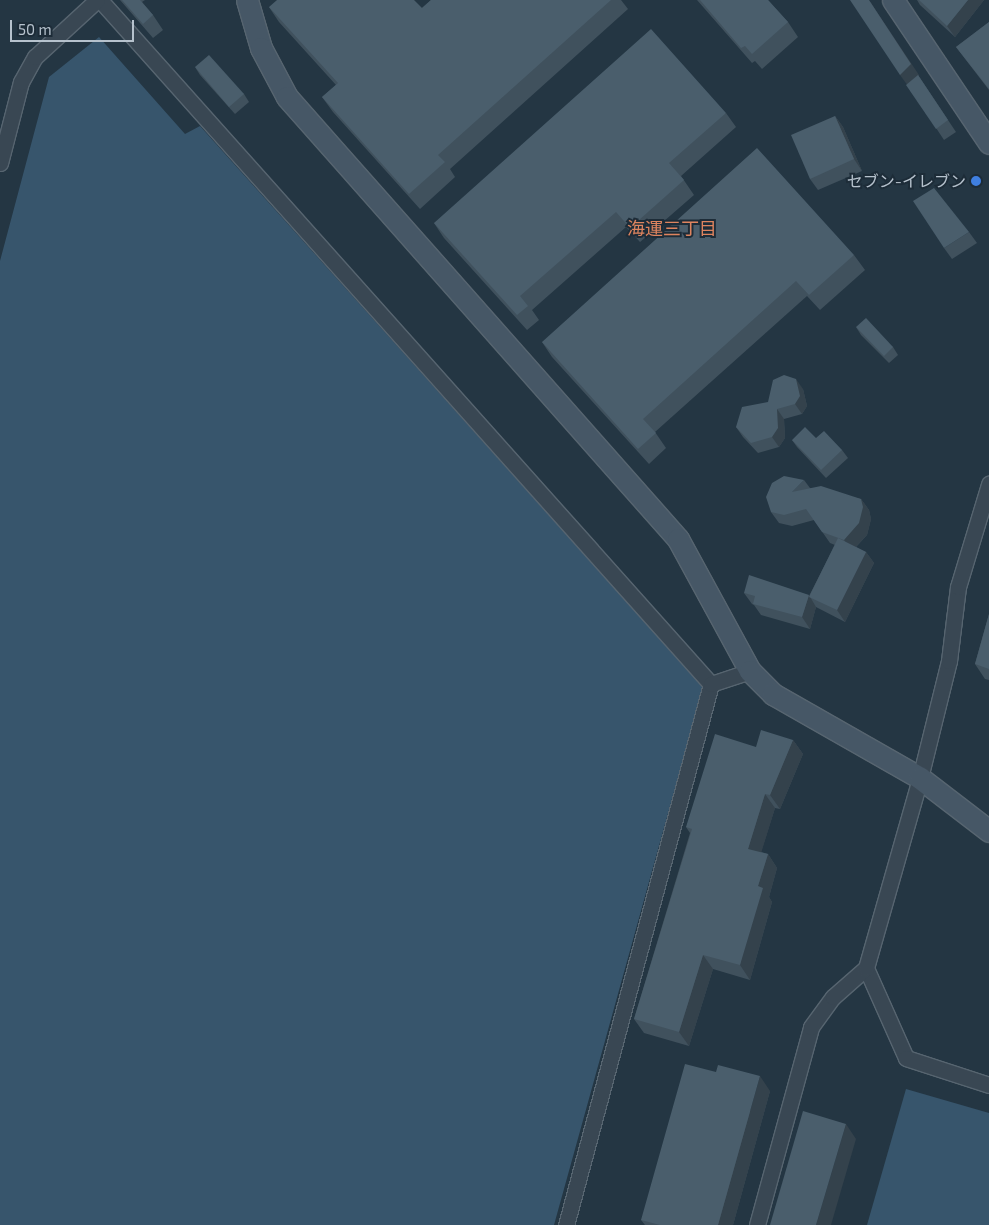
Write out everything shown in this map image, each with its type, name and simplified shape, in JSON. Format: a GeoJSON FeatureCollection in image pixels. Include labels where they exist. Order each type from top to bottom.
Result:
{"type":"FeatureCollection","features":[{"type":"Feature","properties":{"kind":"street"},"geometry":{"type":"LineString","coordinates":[[0,163],[21,82],[35,57],[98,0],[711,684]]}},
{"type":"Feature","properties":{"kind":"street"},"geometry":{"type":"LineString","coordinates":[[247,0],[261,48],[287,97],[678,539],[750,671],[774,694],[920,778],[989,831]]}},
{"type":"Feature","properties":{"kind":"street"},"geometry":{"type":"LineString","coordinates":[[893,0],[989,143]]}},
{"type":"Feature","properties":{"kind":"street"},"geometry":{"type":"LineString","coordinates":[[757,1225],[811,1027],[833,997],[866,968],[920,778],[949,661],[958,587],[989,484]]}},
{"type":"Feature","properties":{"kind":"street"},"geometry":{"type":"LineString","coordinates":[[711,684],[750,671]]}},
{"type":"Feature","properties":{"kind":"street"},"geometry":{"type":"LineString","coordinates":[[566,1225],[711,684]]}},
{"type":"Feature","properties":{"kind":"street"},"geometry":{"type":"LineString","coordinates":[[866,968],[906,1058],[989,1085]]}},
{"type":"Feature","properties":{"kind":"water"},"geometry":{"type":"Polygon","coordinates":[[[99,37],[185,134],[200,126],[703,687],[554,1225],[0,1225],[0,261],[49,77],[99,37]]]}},
{"type":"Feature","properties":{"kind":"water"},"geometry":{"type":"Polygon","coordinates":[[[906,1089],[989,1113],[989,1225],[867,1225],[906,1089]]]}},
{"type":"Feature","properties":{"kind":"building"},"geometry":{"type":"Polygon","coordinates":[[[122,0],[140,0],[153,15],[143,24],[122,0]]]}},
{"type":"Feature","properties":{"kind":"building"},"geometry":{"type":"Polygon","coordinates":[[[277,0],[414,0],[422,8],[431,0],[611,0],[438,155],[445,162],[409,194],[322,97],[338,83],[269,7],[277,0]]]}},
{"type":"Feature","properties":{"kind":"building"},"geometry":{"type":"Polygon","coordinates":[[[700,0],[768,0],[788,22],[752,54],[745,46],[741,48],[700,0]]]}},
{"type":"Feature","properties":{"kind":"building"},"geometry":{"type":"Polygon","coordinates":[[[850,0],[869,0],[911,64],[900,75],[850,0]]]}},
{"type":"Feature","properties":{"kind":"building"},"geometry":{"type":"Polygon","coordinates":[[[919,0],[968,0],[947,26],[919,0]]]}},
{"type":"Feature","properties":{"kind":"building"},"geometry":{"type":"Polygon","coordinates":[[[989,22],[989,89],[956,47],[989,22]]]}},
{"type":"Feature","properties":{"kind":"building"},"geometry":{"type":"Polygon","coordinates":[[[651,29],[726,113],[669,163],[684,180],[630,228],[616,212],[520,296],[528,306],[517,315],[434,223],[651,29]]]}},
{"type":"Feature","properties":{"kind":"building"},"geometry":{"type":"Polygon","coordinates":[[[209,55],[244,94],[229,107],[195,67],[209,55]]]}},
{"type":"Feature","properties":{"kind":"building"},"geometry":{"type":"Polygon","coordinates":[[[918,75],[948,120],[936,129],[906,85],[918,75]]]}},
{"type":"Feature","properties":{"kind":"building"},"geometry":{"type":"Polygon","coordinates":[[[835,116],[854,159],[810,179],[791,135],[835,116]]]}},
{"type":"Feature","properties":{"kind":"building"},"geometry":{"type":"Polygon","coordinates":[[[757,148],[854,255],[809,295],[796,281],[643,419],[656,433],[638,449],[542,342],[757,148]]]}},
{"type":"Feature","properties":{"kind":"building"},"geometry":{"type":"Polygon","coordinates":[[[934,188],[969,232],[944,248],[913,201],[934,188]]]}},
{"type":"Feature","properties":{"kind":"building"},"geometry":{"type":"Polygon","coordinates":[[[866,318],[893,347],[884,356],[856,327],[866,318]]]}},
{"type":"Feature","properties":{"kind":"building"},"geometry":{"type":"Polygon","coordinates":[[[784,375],[796,379],[800,396],[795,404],[777,409],[778,428],[772,437],[751,443],[736,427],[742,407],[768,402],[773,380],[784,375]]]}},
{"type":"Feature","properties":{"kind":"building"},"geometry":{"type":"Polygon","coordinates":[[[805,427],[816,438],[824,431],[842,450],[821,470],[792,440],[805,427]]]}},
{"type":"Feature","properties":{"kind":"building"},"geometry":{"type":"Polygon","coordinates":[[[784,476],[804,480],[792,492],[821,486],[861,499],[863,507],[859,523],[844,540],[822,532],[806,509],[784,515],[771,512],[766,497],[772,483],[784,476]]]}},
{"type":"Feature","properties":{"kind":"building"},"geometry":{"type":"Polygon","coordinates":[[[838,538],[866,552],[837,610],[809,597],[838,538]]]}},
{"type":"Feature","properties":{"kind":"building"},"geometry":{"type":"Polygon","coordinates":[[[749,575],[809,595],[802,617],[753,604],[755,596],[744,593],[749,575]]]}},
{"type":"Feature","properties":{"kind":"building"},"geometry":{"type":"Polygon","coordinates":[[[989,614],[989,669],[975,664],[989,614]]]}},
{"type":"Feature","properties":{"kind":"building"},"geometry":{"type":"Polygon","coordinates":[[[761,730],[793,740],[770,795],[765,794],[748,849],[768,854],[758,886],[763,888],[740,965],[703,955],[679,1032],[634,1019],[692,829],[686,827],[715,734],[756,747],[761,730]]]}},
{"type":"Feature","properties":{"kind":"building"},"geometry":{"type":"Polygon","coordinates":[[[685,1064],[716,1072],[718,1065],[760,1076],[718,1225],[660,1225],[641,1220],[685,1064]]]}},
{"type":"Feature","properties":{"kind":"building"},"geometry":{"type":"Polygon","coordinates":[[[803,1111],[846,1124],[816,1225],[770,1225],[803,1111]]]}},
{"type":"Feature","properties":{"kind":"place","name":"セブン-イレブン"},"geometry":{"type":"Point","coordinates":[976,181]}},
{"type":"Feature","properties":{"kind":"district","name":"海運三丁目"},"geometry":{"type":"Point","coordinates":[672,228]}}]}
